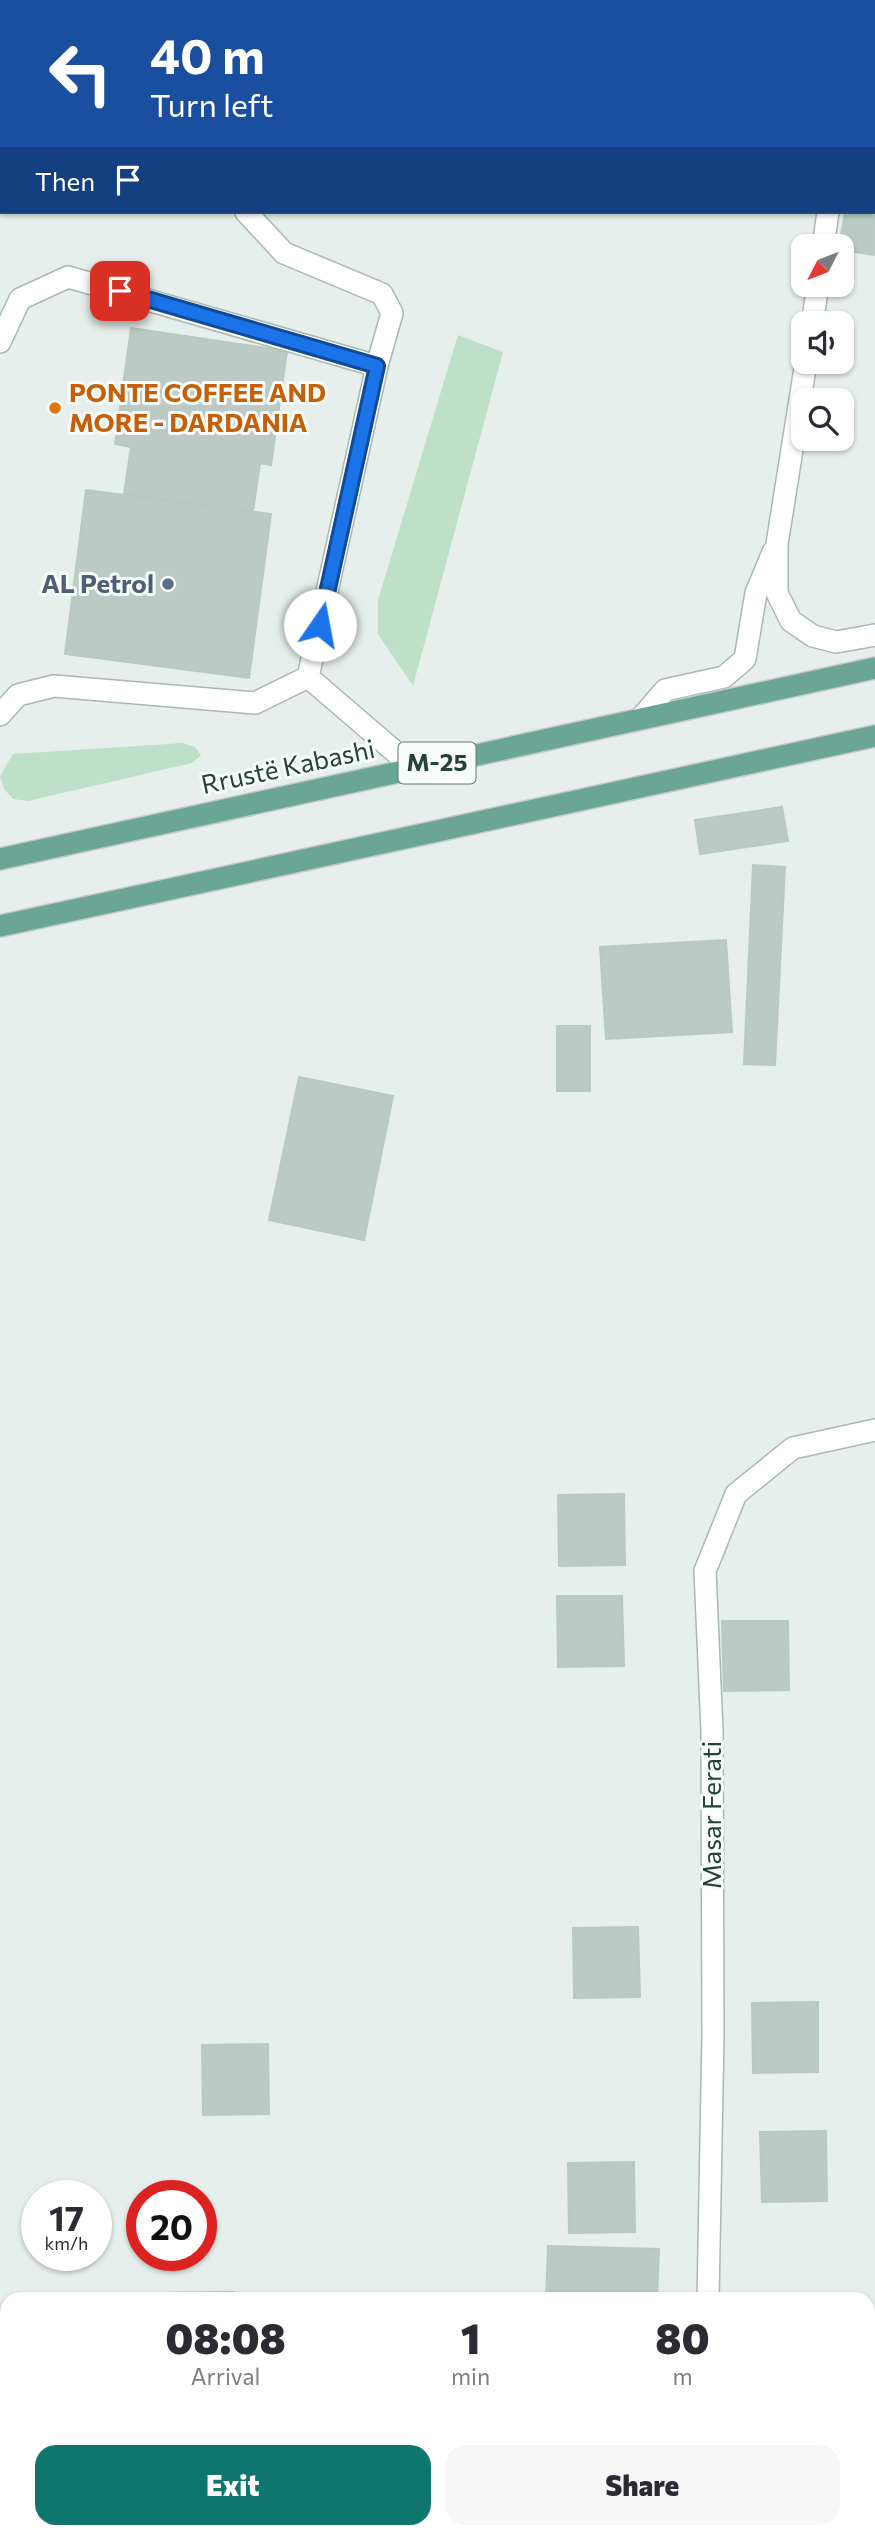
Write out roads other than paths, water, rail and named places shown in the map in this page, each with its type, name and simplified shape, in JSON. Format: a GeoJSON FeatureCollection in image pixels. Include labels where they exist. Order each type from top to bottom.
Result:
{"type":"FeatureCollection","features":[{"type":"Feature","properties":{"kind":"main road","name":"Rrustë Kabashi"},"geometry":{"type":"LineString","coordinates":[[0,859],[875,668]]}},
{"type":"Feature","properties":{"kind":"main road","name":"M-25"},"geometry":{"type":"LineString","coordinates":[[0,926],[875,736]]}},
{"type":"Feature","properties":{"kind":"street"},"geometry":{"type":"LineString","coordinates":[[248,214],[284,253],[382,294],[392,313],[377,366],[308,677]]}},
{"type":"Feature","properties":{"kind":"street"},"geometry":{"type":"LineString","coordinates":[[825,234],[828,214]]}},
{"type":"Feature","properties":{"kind":"street"},"geometry":{"type":"LineString","coordinates":[[0,342],[20,299],[68,276],[377,366]]}},
{"type":"Feature","properties":{"kind":"street"},"geometry":{"type":"LineString","coordinates":[[804,374],[777,544],[777,593],[791,621],[813,636],[836,642],[875,635]]}},
{"type":"Feature","properties":{"kind":"street"},"geometry":{"type":"LineString","coordinates":[[639,719],[665,690],[724,677],[745,659],[756,593],[777,544]]}},
{"type":"Feature","properties":{"kind":"street"},"geometry":{"type":"LineString","coordinates":[[0,715],[18,695],[54,686],[255,703],[308,677]]}},
{"type":"Feature","properties":{"kind":"street"},"geometry":{"type":"LineString","coordinates":[[308,677],[414,768]]}},
{"type":"Feature","properties":{"kind":"street","name":"Masar Ferati"},"geometry":{"type":"LineString","coordinates":[[708,2292],[713,1938],[712,1731],[705,1571],[736,1494],[793,1448],[874,1431]]}},
{"type":"Feature","properties":{"kind":"place","name":"PONTE COFFEE AND MORE - DARDANIA"},"geometry":{"type":"Point","coordinates":[55,408]}},
{"type":"Feature","properties":{"kind":"place","name":"AL Petrol"},"geometry":{"type":"Point","coordinates":[168,584]}}]}
